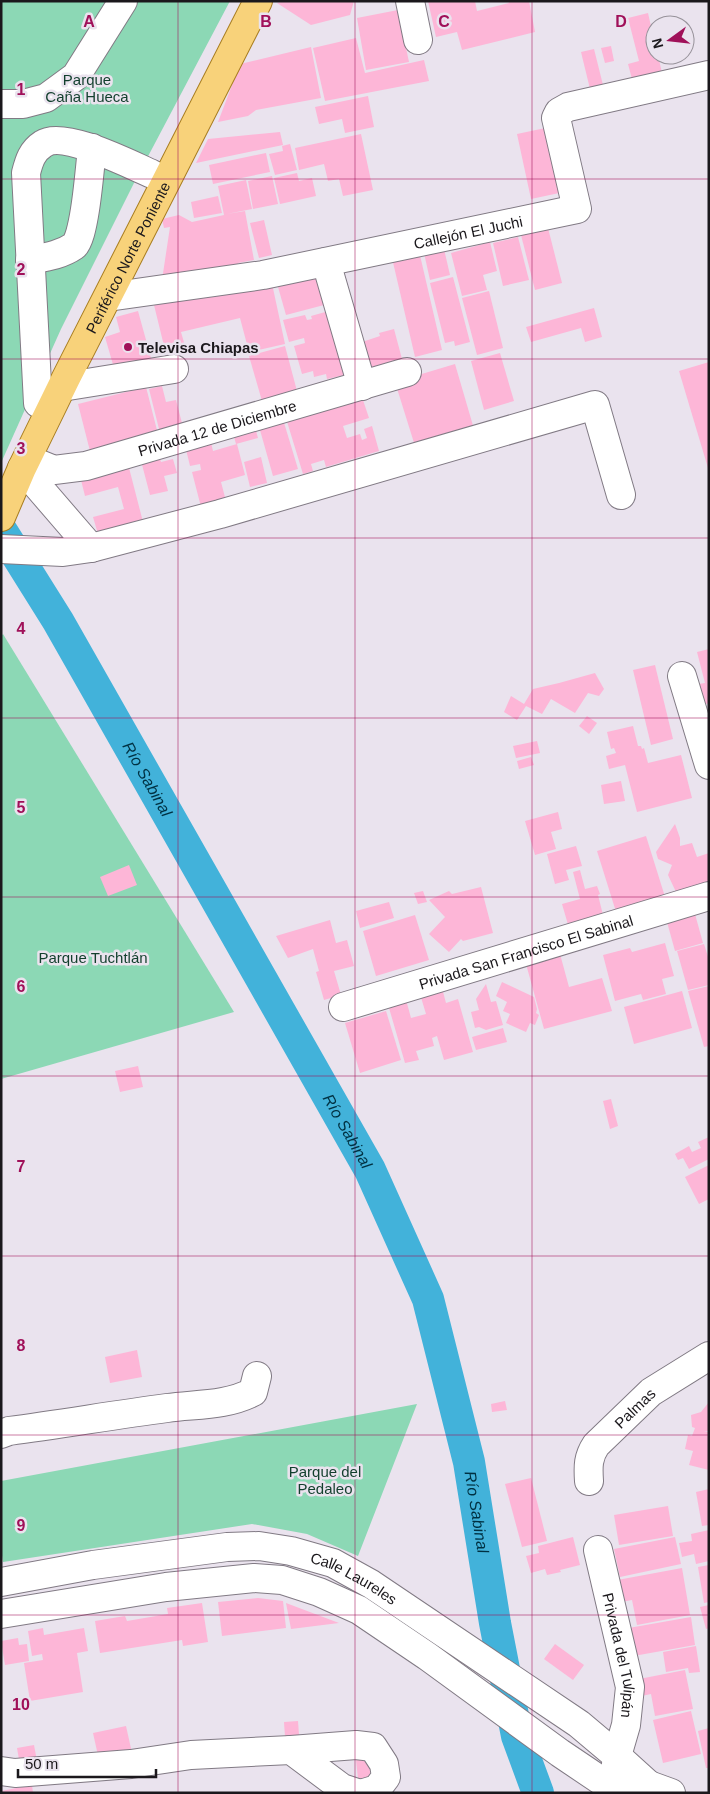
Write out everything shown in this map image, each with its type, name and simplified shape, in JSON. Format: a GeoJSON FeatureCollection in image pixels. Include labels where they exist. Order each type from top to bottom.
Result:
{"type":"FeatureCollection","features":[{"type":"Feature","properties":{"kind":"main road","name":"Periférico Norte Poniente"},"geometry":{"type":"LineString","coordinates":[[12,484],[38,403],[240,1]]}},
{"type":"Feature","properties":{"kind":"main road","name":"Periférico Norte Poniente"},"geometry":{"type":"LineString","coordinates":[[12,484],[258,1]]}},
{"type":"Feature","properties":{"kind":"street"},"geometry":{"type":"LineString","coordinates":[[1,104],[23,104],[46,98],[76,76],[123,1]]}},
{"type":"Feature","properties":{"kind":"street"},"geometry":{"type":"LineString","coordinates":[[410,1],[418,40]]}},
{"type":"Feature","properties":{"kind":"street","name":"Callejón El Juchi"},"geometry":{"type":"LineString","coordinates":[[108,297],[263,275],[577,209],[556,118],[559,112],[568,107],[709,75]]}},
{"type":"Feature","properties":{"kind":"street"},"geometry":{"type":"LineString","coordinates":[[38,403],[26,173],[31,155],[44,142],[62,140],[92,148],[152,174]]}},
{"type":"Feature","properties":{"kind":"street"},"geometry":{"type":"LineString","coordinates":[[30,260],[59,254],[76,245],[82,229],[92,148]]}},
{"type":"Feature","properties":{"kind":"street"},"geometry":{"type":"LineString","coordinates":[[326,262],[362,386]]}},
{"type":"Feature","properties":{"kind":"street"},"geometry":{"type":"LineString","coordinates":[[62,387],[174,369]]}},
{"type":"Feature","properties":{"kind":"street","name":"Privada 12 de Diciembre"},"geometry":{"type":"LineString","coordinates":[[12,484],[54,470],[86,466],[407,372]]}},
{"type":"Feature","properties":{"kind":"street"},"geometry":{"type":"LineString","coordinates":[[4,550],[63,552],[91,548],[247,506],[595,405],[621,495]]}},
{"type":"Feature","properties":{"kind":"street"},"geometry":{"type":"LineString","coordinates":[[12,484],[91,548]]}},
{"type":"Feature","properties":{"kind":"street"},"geometry":{"type":"LineString","coordinates":[[682,676],[709,766]]}},
{"type":"Feature","properties":{"kind":"street","name":"Privada San Francisco El Sabinal"},"geometry":{"type":"LineString","coordinates":[[343,1007],[709,896]]}},
{"type":"Feature","properties":{"kind":"street","name":"Palmas"},"geometry":{"type":"LineString","coordinates":[[589,1481],[588,1466],[590,1455],[596,1445],[651,1392],[709,1356]]}},
{"type":"Feature","properties":{"kind":"street"},"geometry":{"type":"LineString","coordinates":[[1,1434],[9,1431],[168,1408],[228,1402],[253,1392],[257,1376]]}},
{"type":"Feature","properties":{"kind":"street","name":"Calle Laureles"},"geometry":{"type":"LineString","coordinates":[[1,1582],[93,1565],[227,1548],[259,1546],[291,1551],[333,1563],[371,1584],[579,1724],[660,1789]]}},
{"type":"Feature","properties":{"kind":"street","name":"Privada del Tulipán"},"geometry":{"type":"LineString","coordinates":[[598,1550],[630,1688],[626,1725],[617,1756],[612,1790]]}},
{"type":"Feature","properties":{"kind":"street"},"geometry":{"type":"LineString","coordinates":[[93,1565],[99,1598]]}},
{"type":"Feature","properties":{"kind":"street","name":"Calle Laureles"},"geometry":{"type":"LineString","coordinates":[[1,1614],[166,1586],[254,1578],[282,1580],[319,1592],[359,1610],[427,1656],[612,1790],[660,1789]]}},
{"type":"Feature","properties":{"kind":"street"},"geometry":{"type":"LineString","coordinates":[[1,1771],[15,1772],[131,1764],[191,1755],[356,1745],[373,1747],[384,1764],[386,1777],[377,1789],[364,1793]]}},
{"type":"Feature","properties":{"kind":"street"},"geometry":{"type":"LineString","coordinates":[[291,1750],[342,1788],[357,1793]]}},
{"type":"Feature","properties":{"kind":"green space","name":"Parque Caña Hueca"},"geometry":{"type":"Polygon","coordinates":[[[1,1],[230,1],[135,181],[61,329],[1,463],[1,1]]]}},
{"type":"Feature","properties":{"kind":"green space","name":"Parque Tuchtlán"},"geometry":{"type":"Polygon","coordinates":[[[3,634],[234,1012],[1,1079],[1,637],[3,634]]]}},
{"type":"Feature","properties":{"kind":"green space","name":"Parque del Pedaleo"},"geometry":{"type":"Polygon","coordinates":[[[417,1404],[358,1556],[307,1534],[252,1524],[3,1562],[1,1549],[1,1481],[417,1404]]]}},
{"type":"Feature","properties":{"kind":"building"},"geometry":{"type":"Polygon","coordinates":[[[285,1],[354,1],[350,15],[311,25],[277,3],[285,1]]]}},
{"type":"Feature","properties":{"kind":"building"},"geometry":{"type":"Polygon","coordinates":[[[428,1],[475,1],[477,11],[509,3],[508,1],[529,1],[535,32],[462,50],[457,32],[436,37],[428,1]]]}},
{"type":"Feature","properties":{"kind":"building"},"geometry":{"type":"Polygon","coordinates":[[[398,10],[409,62],[366,70],[357,18],[398,10]]]}},
{"type":"Feature","properties":{"kind":"building"},"geometry":{"type":"Polygon","coordinates":[[[648,13],[648,15],[645,15],[645,65],[660,65],[662,73],[632,79],[628,64],[639,61],[628,18],[648,13]]]}},
{"type":"Feature","properties":{"kind":"building"},"geometry":{"type":"Polygon","coordinates":[[[356,38],[365,73],[424,60],[429,81],[325,101],[313,48],[356,38]]]}},
{"type":"Feature","properties":{"kind":"building"},"geometry":{"type":"Polygon","coordinates":[[[611,46],[614,61],[605,63],[601,48],[611,46]]]}},
{"type":"Feature","properties":{"kind":"building"},"geometry":{"type":"Polygon","coordinates":[[[311,47],[321,98],[256,110],[248,116],[218,122],[240,64],[311,47]]]}},
{"type":"Feature","properties":{"kind":"building"},"geometry":{"type":"Polygon","coordinates":[[[594,49],[603,85],[590,89],[581,52],[594,49]]]}},
{"type":"Feature","properties":{"kind":"building"},"geometry":{"type":"Polygon","coordinates":[[[368,96],[374,127],[345,133],[342,119],[319,124],[315,107],[368,96]]]}},
{"type":"Feature","properties":{"kind":"building"},"geometry":{"type":"Polygon","coordinates":[[[550,127],[564,192],[531,199],[517,134],[550,127]]]}},
{"type":"Feature","properties":{"kind":"building"},"geometry":{"type":"Polygon","coordinates":[[[280,132],[283,145],[196,163],[208,139],[280,132]]]}},
{"type":"Feature","properties":{"kind":"building"},"geometry":{"type":"Polygon","coordinates":[[[361,134],[373,190],[343,196],[339,179],[328,181],[324,164],[299,170],[295,148],[361,134]]]}},
{"type":"Feature","properties":{"kind":"building"},"geometry":{"type":"Polygon","coordinates":[[[290,144],[297,170],[275,175],[269,154],[283,151],[282,146],[290,144]]]}},
{"type":"Feature","properties":{"kind":"building"},"geometry":{"type":"Polygon","coordinates":[[[266,153],[270,172],[213,184],[209,165],[266,153]]]}},
{"type":"Feature","properties":{"kind":"building"},"geometry":{"type":"Polygon","coordinates":[[[297,173],[299,181],[312,178],[316,196],[280,204],[274,178],[297,173]]]}},
{"type":"Feature","properties":{"kind":"building"},"geometry":{"type":"Polygon","coordinates":[[[272,176],[278,204],[253,209],[248,181],[272,176]]]}},
{"type":"Feature","properties":{"kind":"building"},"geometry":{"type":"Polygon","coordinates":[[[246,180],[252,209],[227,214],[245,211],[254,260],[238,263],[239,266],[162,280],[170,227],[164,228],[162,219],[179,215],[192,222],[224,215],[218,186],[246,180]]]}},
{"type":"Feature","properties":{"kind":"building"},"geometry":{"type":"Polygon","coordinates":[[[218,196],[222,213],[194,218],[191,202],[218,196]]]}},
{"type":"Feature","properties":{"kind":"building"},"geometry":{"type":"Polygon","coordinates":[[[264,220],[272,255],[259,258],[250,223],[264,220]]]}},
{"type":"Feature","properties":{"kind":"building"},"geometry":{"type":"Polygon","coordinates":[[[548,228],[562,283],[535,290],[521,235],[548,228]]]}},
{"type":"Feature","properties":{"kind":"building"},"geometry":{"type":"Polygon","coordinates":[[[518,237],[529,280],[503,286],[493,243],[518,237]]]}},
{"type":"Feature","properties":{"kind":"building"},"geometry":{"type":"Polygon","coordinates":[[[490,242],[497,271],[483,275],[487,290],[462,296],[451,253],[490,242]]]}},
{"type":"Feature","properties":{"kind":"building"},"geometry":{"type":"Polygon","coordinates":[[[444,249],[450,275],[430,280],[424,253],[444,249]]]}},
{"type":"Feature","properties":{"kind":"building"},"geometry":{"type":"Polygon","coordinates":[[[419,251],[442,350],[415,357],[392,258],[419,251]]]}},
{"type":"Feature","properties":{"kind":"building"},"geometry":{"type":"Polygon","coordinates":[[[315,269],[324,305],[286,315],[276,280],[315,269]]]}},
{"type":"Feature","properties":{"kind":"building"},"geometry":{"type":"Polygon","coordinates":[[[453,277],[470,342],[455,346],[454,341],[445,343],[430,283],[453,277]]]}},
{"type":"Feature","properties":{"kind":"building"},"geometry":{"type":"Polygon","coordinates":[[[271,279],[285,344],[249,352],[240,318],[181,332],[185,346],[165,350],[154,305],[271,279]]]}},
{"type":"Feature","properties":{"kind":"building"},"geometry":{"type":"Polygon","coordinates":[[[489,291],[503,348],[477,355],[462,298],[489,291]]]}},
{"type":"Feature","properties":{"kind":"building"},"geometry":{"type":"Polygon","coordinates":[[[594,308],[602,337],[585,342],[581,328],[531,342],[526,327],[594,308]]]}},
{"type":"Feature","properties":{"kind":"building"},"geometry":{"type":"Polygon","coordinates":[[[336,309],[353,373],[327,379],[326,374],[314,377],[313,371],[302,374],[294,346],[305,343],[304,338],[289,342],[283,320],[305,315],[307,320],[312,319],[311,316],[336,309]]]}},
{"type":"Feature","properties":{"kind":"building","name":"Televisa Chiapas"},"geometry":{"type":"Polygon","coordinates":[[[138,311],[151,358],[114,368],[105,337],[120,332],[116,317],[138,311]]]}},
{"type":"Feature","properties":{"kind":"building"},"geometry":{"type":"Polygon","coordinates":[[[394,329],[402,359],[367,370],[359,343],[380,336],[379,333],[394,329]]]}},
{"type":"Feature","properties":{"kind":"building"},"geometry":{"type":"Polygon","coordinates":[[[285,346],[297,391],[262,401],[249,356],[285,346]]]}},
{"type":"Feature","properties":{"kind":"building"},"geometry":{"type":"Polygon","coordinates":[[[500,353],[514,401],[484,410],[471,361],[500,353]]]}},
{"type":"Feature","properties":{"kind":"building"},"geometry":{"type":"Polygon","coordinates":[[[709,362],[709,468],[708,468],[679,371],[709,362]]]}},
{"type":"Feature","properties":{"kind":"building"},"geometry":{"type":"Polygon","coordinates":[[[455,364],[474,429],[415,446],[395,382],[455,364]]]}},
{"type":"Feature","properties":{"kind":"building"},"geometry":{"type":"Polygon","coordinates":[[[162,386],[166,402],[176,400],[183,427],[160,433],[149,389],[162,386]]]}},
{"type":"Feature","properties":{"kind":"building"},"geometry":{"type":"Polygon","coordinates":[[[146,387],[158,434],[90,451],[78,404],[146,387]]]}},
{"type":"Feature","properties":{"kind":"building"},"geometry":{"type":"Polygon","coordinates":[[[362,397],[369,418],[343,426],[347,438],[360,434],[362,440],[367,438],[364,429],[372,426],[379,451],[326,467],[324,460],[311,464],[313,471],[303,474],[285,415],[362,397]]]}},
{"type":"Feature","properties":{"kind":"building"},"geometry":{"type":"Polygon","coordinates":[[[282,416],[298,469],[273,476],[258,423],[282,416]]]}},
{"type":"Feature","properties":{"kind":"building"},"geometry":{"type":"Polygon","coordinates":[[[253,420],[258,438],[236,444],[231,426],[253,420]]]}},
{"type":"Feature","properties":{"kind":"building"},"geometry":{"type":"Polygon","coordinates":[[[209,434],[213,451],[237,444],[245,475],[221,482],[226,501],[201,507],[192,472],[201,470],[200,464],[190,466],[184,441],[209,434]]]}},
{"type":"Feature","properties":{"kind":"building"},"geometry":{"type":"Polygon","coordinates":[[[158,452],[161,462],[173,459],[177,473],[164,476],[168,491],[150,495],[140,457],[158,452]]]}},
{"type":"Feature","properties":{"kind":"building"},"geometry":{"type":"Polygon","coordinates":[[[261,457],[267,483],[250,487],[244,462],[261,457]]]}},
{"type":"Feature","properties":{"kind":"building"},"geometry":{"type":"Polygon","coordinates":[[[127,460],[143,522],[98,534],[93,517],[124,509],[118,487],[85,496],[79,472],[127,460]]]}},
{"type":"Feature","properties":{"kind":"building"},"geometry":{"type":"Polygon","coordinates":[[[709,649],[709,703],[703,705],[698,684],[705,683],[697,652],[709,649]]]}},
{"type":"Feature","properties":{"kind":"building"},"geometry":{"type":"Polygon","coordinates":[[[655,665],[673,739],[651,745],[633,670],[655,665]]]}},
{"type":"Feature","properties":{"kind":"building"},"geometry":{"type":"Polygon","coordinates":[[[595,673],[604,689],[599,696],[588,693],[575,713],[551,699],[542,714],[526,706],[517,720],[504,712],[511,696],[524,704],[533,689],[595,673]]]}},
{"type":"Feature","properties":{"kind":"building"},"geometry":{"type":"Polygon","coordinates":[[[587,716],[597,723],[589,734],[579,726],[587,716]]]}},
{"type":"Feature","properties":{"kind":"building"},"geometry":{"type":"Polygon","coordinates":[[[633,726],[638,746],[641,746],[642,749],[644,748],[648,763],[681,755],[692,798],[637,812],[625,765],[609,769],[606,756],[616,753],[614,748],[611,749],[607,732],[633,726]]]}},
{"type":"Feature","properties":{"kind":"building"},"geometry":{"type":"Polygon","coordinates":[[[537,741],[540,753],[516,758],[513,746],[537,741]]]}},
{"type":"Feature","properties":{"kind":"building"},"geometry":{"type":"Polygon","coordinates":[[[531,757],[534,765],[519,769],[517,761],[531,757]]]}},
{"type":"Feature","properties":{"kind":"building"},"geometry":{"type":"Polygon","coordinates":[[[621,781],[625,801],[604,804],[601,785],[621,781]]]}},
{"type":"Feature","properties":{"kind":"building"},"geometry":{"type":"Polygon","coordinates":[[[558,812],[562,829],[551,832],[556,849],[535,855],[525,821],[558,812]]]}},
{"type":"Feature","properties":{"kind":"building"},"geometry":{"type":"Polygon","coordinates":[[[675,824],[680,838],[680,846],[692,843],[697,857],[709,853],[709,882],[676,892],[668,875],[672,865],[658,859],[656,852],[675,824]]]}},
{"type":"Feature","properties":{"kind":"building"},"geometry":{"type":"Polygon","coordinates":[[[646,836],[666,900],[617,915],[597,851],[646,836]]]}},
{"type":"Feature","properties":{"kind":"building"},"geometry":{"type":"Polygon","coordinates":[[[576,846],[582,866],[566,870],[569,880],[555,884],[547,854],[576,846]]]}},
{"type":"Feature","properties":{"kind":"building"},"geometry":{"type":"Polygon","coordinates":[[[129,865],[137,885],[108,896],[100,877],[129,865]]]}},
{"type":"Feature","properties":{"kind":"building"},"geometry":{"type":"Polygon","coordinates":[[[580,870],[585,889],[597,886],[604,919],[569,928],[562,904],[580,899],[573,872],[580,870]]]}},
{"type":"Feature","properties":{"kind":"building"},"geometry":{"type":"Polygon","coordinates":[[[481,887],[493,933],[463,941],[461,939],[449,952],[429,934],[445,917],[429,900],[449,891],[452,894],[481,887]]]}},
{"type":"Feature","properties":{"kind":"building"},"geometry":{"type":"Polygon","coordinates":[[[423,891],[427,902],[418,904],[414,893],[423,891]]]}},
{"type":"Feature","properties":{"kind":"building"},"geometry":{"type":"Polygon","coordinates":[[[389,902],[394,918],[360,928],[356,911],[389,902]]]}},
{"type":"Feature","properties":{"kind":"building"},"geometry":{"type":"Polygon","coordinates":[[[695,914],[703,943],[675,951],[667,922],[695,914]]]}},
{"type":"Feature","properties":{"kind":"building"},"geometry":{"type":"Polygon","coordinates":[[[415,915],[429,960],[376,976],[363,931],[415,915]]]}},
{"type":"Feature","properties":{"kind":"building"},"geometry":{"type":"Polygon","coordinates":[[[330,920],[336,943],[347,940],[354,966],[334,971],[341,995],[324,1000],[316,972],[319,971],[313,949],[288,958],[276,936],[330,920]]]}},
{"type":"Feature","properties":{"kind":"building"},"geometry":{"type":"Polygon","coordinates":[[[665,943],[674,976],[662,979],[666,994],[643,1000],[641,994],[615,1001],[603,955],[630,948],[632,952],[665,943]]]}},
{"type":"Feature","properties":{"kind":"building"},"geometry":{"type":"Polygon","coordinates":[[[704,944],[709,960],[709,985],[688,990],[677,951],[704,944]]]}},
{"type":"Feature","properties":{"kind":"building"},"geometry":{"type":"Polygon","coordinates":[[[560,954],[569,987],[602,978],[612,1011],[544,1029],[526,964],[560,954]]]}},
{"type":"Feature","properties":{"kind":"building"},"geometry":{"type":"Polygon","coordinates":[[[502,982],[534,997],[536,1013],[539,1015],[535,1025],[530,1023],[526,1032],[506,1023],[510,1014],[503,1011],[507,1002],[496,996],[502,982]]]}},
{"type":"Feature","properties":{"kind":"building"},"geometry":{"type":"Polygon","coordinates":[[[486,984],[491,1002],[496,1001],[503,1025],[486,1030],[479,1027],[475,1028],[471,1012],[479,1010],[476,999],[486,984]]]}},
{"type":"Feature","properties":{"kind":"building"},"geometry":{"type":"Polygon","coordinates":[[[709,986],[709,1046],[704,1047],[688,991],[709,986]]]}},
{"type":"Feature","properties":{"kind":"building"},"geometry":{"type":"Polygon","coordinates":[[[442,988],[446,1003],[458,999],[473,1052],[444,1060],[437,1036],[432,1038],[434,1046],[416,1051],[419,1060],[405,1063],[387,1001],[405,996],[411,1018],[426,1014],[420,994],[442,988]]]}},
{"type":"Feature","properties":{"kind":"building"},"geometry":{"type":"Polygon","coordinates":[[[682,991],[692,1028],[634,1044],[624,1007],[682,991]]]}},
{"type":"Feature","properties":{"kind":"building"},"geometry":{"type":"Polygon","coordinates":[[[386,1011],[401,1060],[360,1073],[345,1023],[386,1011]]]}},
{"type":"Feature","properties":{"kind":"building"},"geometry":{"type":"Polygon","coordinates":[[[503,1028],[507,1042],[476,1050],[472,1037],[503,1028]]]}},
{"type":"Feature","properties":{"kind":"building"},"geometry":{"type":"Polygon","coordinates":[[[138,1066],[143,1087],[120,1092],[115,1071],[138,1066]]]}},
{"type":"Feature","properties":{"kind":"building"},"geometry":{"type":"Polygon","coordinates":[[[611,1099],[618,1126],[610,1129],[603,1101],[611,1099]]]}},
{"type":"Feature","properties":{"kind":"building"},"geometry":{"type":"Polygon","coordinates":[[[709,1137],[709,1159],[689,1169],[683,1158],[678,1160],[675,1154],[689,1146],[692,1152],[701,1148],[698,1142],[709,1137]]]}},
{"type":"Feature","properties":{"kind":"building"},"geometry":{"type":"Polygon","coordinates":[[[709,1165],[709,1199],[699,1204],[685,1177],[709,1165]]]}},
{"type":"Feature","properties":{"kind":"building"},"geometry":{"type":"Polygon","coordinates":[[[137,1350],[142,1377],[110,1383],[105,1357],[137,1350]]]}},
{"type":"Feature","properties":{"kind":"building"},"geometry":{"type":"Polygon","coordinates":[[[505,1401],[507,1410],[492,1412],[491,1404],[505,1401]]]}},
{"type":"Feature","properties":{"kind":"building"},"geometry":{"type":"Polygon","coordinates":[[[709,1402],[709,1431],[704,1431],[709,1432],[709,1470],[689,1465],[693,1451],[685,1449],[688,1435],[692,1436],[695,1428],[692,1427],[691,1415],[701,1412],[709,1402]]]}},
{"type":"Feature","properties":{"kind":"building"},"geometry":{"type":"Polygon","coordinates":[[[531,1478],[547,1541],[522,1547],[505,1484],[531,1478]]]}},
{"type":"Feature","properties":{"kind":"building"},"geometry":{"type":"Polygon","coordinates":[[[709,1489],[709,1525],[702,1526],[696,1492],[709,1489]]]}},
{"type":"Feature","properties":{"kind":"building"},"geometry":{"type":"Polygon","coordinates":[[[668,1506],[673,1536],[619,1545],[614,1515],[668,1506]]]}},
{"type":"Feature","properties":{"kind":"building"},"geometry":{"type":"Polygon","coordinates":[[[709,1530],[709,1561],[696,1564],[694,1554],[682,1557],[679,1543],[692,1541],[691,1534],[709,1530]]]}},
{"type":"Feature","properties":{"kind":"building"},"geometry":{"type":"Polygon","coordinates":[[[573,1537],[580,1565],[547,1575],[545,1569],[531,1573],[526,1556],[539,1553],[538,1546],[573,1537]]]}},
{"type":"Feature","properties":{"kind":"building"},"geometry":{"type":"Polygon","coordinates":[[[675,1537],[681,1564],[620,1577],[614,1549],[675,1537]]]}},
{"type":"Feature","properties":{"kind":"building"},"geometry":{"type":"Polygon","coordinates":[[[709,1565],[709,1602],[704,1603],[698,1567],[709,1565]]]}},
{"type":"Feature","properties":{"kind":"building"},"geometry":{"type":"Polygon","coordinates":[[[682,1568],[690,1615],[637,1625],[632,1600],[616,1603],[612,1581],[682,1568]]]}},
{"type":"Feature","properties":{"kind":"building"},"geometry":{"type":"Polygon","coordinates":[[[258,1598],[283,1601],[286,1628],[222,1636],[218,1602],[258,1598]]]}},
{"type":"Feature","properties":{"kind":"building"},"geometry":{"type":"Polygon","coordinates":[[[202,1603],[208,1642],[183,1646],[182,1640],[100,1653],[95,1621],[125,1616],[127,1621],[168,1614],[167,1608],[202,1603]]]}},
{"type":"Feature","properties":{"kind":"building"},"geometry":{"type":"Polygon","coordinates":[[[286,1603],[339,1623],[291,1629],[286,1603]]]}},
{"type":"Feature","properties":{"kind":"building"},"geometry":{"type":"Polygon","coordinates":[[[709,1605],[709,1628],[706,1629],[700,1607],[709,1605]]]}},
{"type":"Feature","properties":{"kind":"building"},"geometry":{"type":"Polygon","coordinates":[[[691,1617],[695,1645],[628,1657],[623,1629],[691,1617]]]}},
{"type":"Feature","properties":{"kind":"building"},"geometry":{"type":"Polygon","coordinates":[[[43,1628],[44,1635],[84,1628],[88,1651],[77,1653],[83,1692],[30,1701],[24,1663],[43,1660],[42,1654],[32,1656],[28,1631],[43,1628]]]}},
{"type":"Feature","properties":{"kind":"building"},"geometry":{"type":"Polygon","coordinates":[[[18,1638],[19,1645],[27,1644],[29,1661],[5,1665],[1,1641],[18,1638]]]}},
{"type":"Feature","properties":{"kind":"building"},"geometry":{"type":"Polygon","coordinates":[[[555,1644],[584,1665],[573,1680],[544,1659],[555,1644]]]}},
{"type":"Feature","properties":{"kind":"building"},"geometry":{"type":"Polygon","coordinates":[[[696,1646],[700,1672],[689,1673],[688,1668],[666,1672],[663,1652],[696,1646]]]}},
{"type":"Feature","properties":{"kind":"building"},"geometry":{"type":"Polygon","coordinates":[[[685,1670],[693,1709],[655,1716],[651,1694],[637,1697],[634,1680],[685,1670]]]}},
{"type":"Feature","properties":{"kind":"building"},"geometry":{"type":"Polygon","coordinates":[[[691,1711],[701,1754],[663,1763],[653,1720],[691,1711]]]}},
{"type":"Feature","properties":{"kind":"building"},"geometry":{"type":"Polygon","coordinates":[[[298,1721],[299,1735],[285,1737],[284,1722],[298,1721]]]}},
{"type":"Feature","properties":{"kind":"building"},"geometry":{"type":"Polygon","coordinates":[[[126,1726],[132,1753],[99,1760],[93,1733],[126,1726]]]}},
{"type":"Feature","properties":{"kind":"building"},"geometry":{"type":"Polygon","coordinates":[[[709,1728],[709,1768],[706,1768],[698,1731],[709,1728]]]}},
{"type":"Feature","properties":{"kind":"building"},"geometry":{"type":"Polygon","coordinates":[[[34,1745],[37,1761],[20,1765],[17,1748],[34,1745]]]}},
{"type":"Feature","properties":{"kind":"building"},"geometry":{"type":"Polygon","coordinates":[[[368,1758],[371,1777],[358,1779],[356,1760],[368,1758]]]}},
{"type":"Feature","properties":{"kind":"building"},"geometry":{"type":"Polygon","coordinates":[[[32,1785],[33,1793],[1,1793],[1,1791],[32,1785]]]}},
{"type":"Feature","properties":{"kind":"waterway","name":"Río Sabinal"},"geometry":{"type":"LineString","coordinates":[[1,530],[58,621],[370,1170],[428,1299],[469,1462],[495,1623],[517,1736],[538,1793]]}},
{"type":"Feature","properties":{"kind":"place","name":"Televisa Chiapas"},"geometry":{"type":"Point","coordinates":[128,347]}}]}
